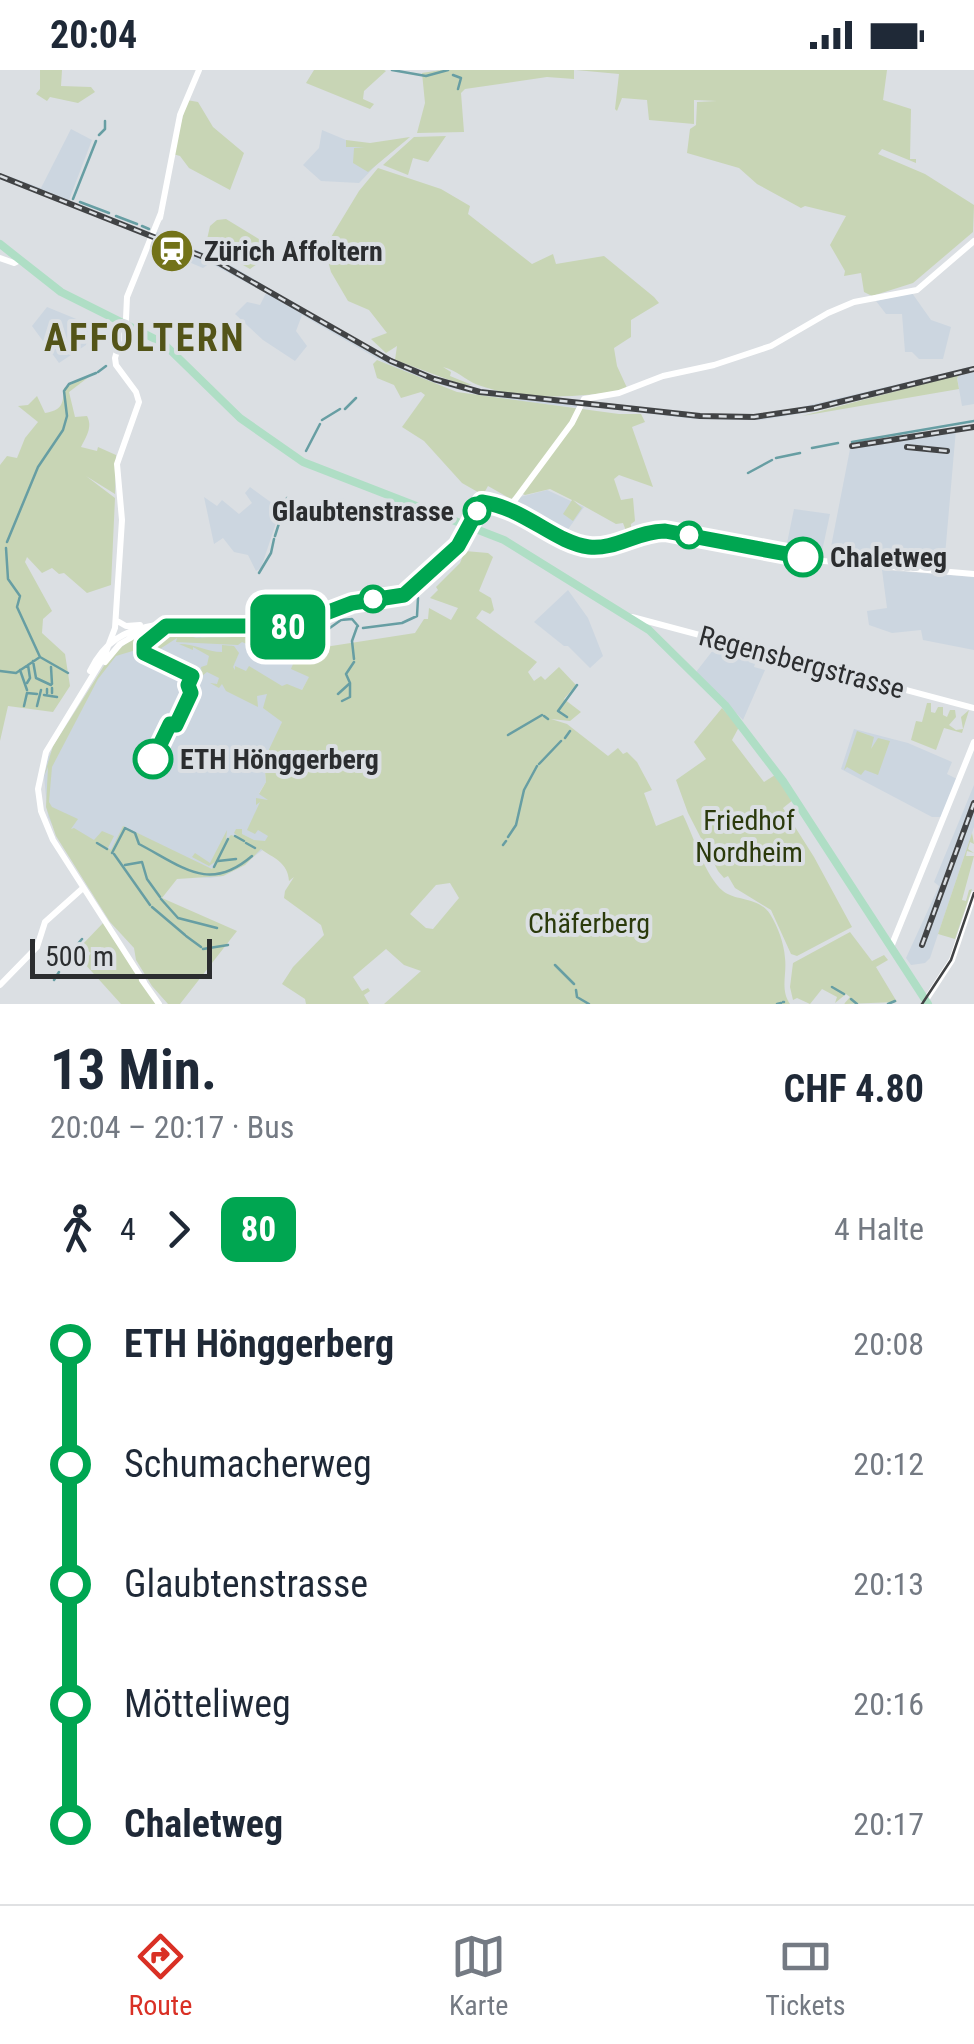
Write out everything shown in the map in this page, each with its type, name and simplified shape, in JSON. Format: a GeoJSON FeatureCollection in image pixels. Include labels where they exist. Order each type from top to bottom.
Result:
{"type":"FeatureCollection","features":[{"type":"Feature","properties":{"kind":"main road"},"geometry":{"type":"LineString","coordinates":[[0,244],[60,292],[162,343],[240,418],[303,462],[517,547],[652,633],[730,712],[792,794],[924,1003]]}},
{"type":"Feature","properties":{"kind":"street"},"geometry":{"type":"LineString","coordinates":[[159,1004],[47,827],[38,789],[46,752],[116,625],[122,520],[118,464],[139,402],[116,364],[127,297],[160,214],[182,106],[199,70]]}},
{"type":"Feature","properties":{"kind":"street"},"geometry":{"type":"LineString","coordinates":[[508,508],[572,423],[584,398],[619,394],[663,376],[714,365],[779,342],[828,312],[854,302],[917,290],[974,240]]}},
{"type":"Feature","properties":{"kind":"street"},"geometry":{"type":"LineString","coordinates":[[0,258],[12,263],[20,260]]}},
{"type":"Feature","properties":{"kind":"street"},"geometry":{"type":"LineString","coordinates":[[119,622],[126,626],[292,626],[352,603],[402,596],[455,548],[480,500],[508,508],[586,547],[608,546],[665,531],[824,561],[974,574]]}},
{"type":"Feature","properties":{"kind":"street"},"geometry":{"type":"LineString","coordinates":[[84,888],[46,815],[42,778],[52,746],[101,668],[119,622],[117,587]]}},
{"type":"Feature","properties":{"kind":"street","name":"Regensbergstrasse"},"geometry":{"type":"LineString","coordinates":[[631,617],[974,708]]}},
{"type":"Feature","properties":{"kind":"street"},"geometry":{"type":"LineString","coordinates":[[106,648],[122,634],[156,626]]}},
{"type":"Feature","properties":{"kind":"street"},"geometry":{"type":"LineString","coordinates":[[101,668],[130,637],[166,626]]}},
{"type":"Feature","properties":{"kind":"street"},"geometry":{"type":"LineString","coordinates":[[891,947],[974,742]]}},
{"type":"Feature","properties":{"kind":"street"},"geometry":{"type":"LineString","coordinates":[[0,985],[32,954],[44,922],[84,888]]}},
{"type":"Feature","properties":{"kind":"street"},"geometry":{"type":"LineString","coordinates":[[924,1003],[952,960],[974,894]]}},
{"type":"Feature","properties":{"kind":"shaded area"},"geometry":{"type":"Polygon","coordinates":[[[71,129],[92,140],[69,200],[155,235],[157,232],[232,266],[364,345],[415,370],[463,386],[581,401],[580,408],[485,397],[427,381],[383,362],[302,315],[296,331],[307,346],[295,361],[263,340],[235,314],[247,302],[260,305],[266,293],[210,263],[203,268],[151,246],[153,239],[0,179],[0,173],[41,188],[71,129]]]}},
{"type":"Feature","properties":{"kind":"shaded area"},"geometry":{"type":"Polygon","coordinates":[[[322,130],[346,140],[347,147],[384,146],[381,160],[359,183],[321,181],[303,165],[319,148],[322,130]]]}},
{"type":"Feature","properties":{"kind":"shaded area"},"geometry":{"type":"Polygon","coordinates":[[[912,293],[931,320],[951,327],[943,359],[919,359],[912,352],[905,352],[902,314],[886,314],[876,301],[912,293]]]}},
{"type":"Feature","properties":{"kind":"shaded area"},"geometry":{"type":"Polygon","coordinates":[[[47,307],[91,325],[86,345],[59,363],[32,326],[47,307]]]}},
{"type":"Feature","properties":{"kind":"shaded area"},"geometry":{"type":"Polygon","coordinates":[[[974,366],[974,404],[962,406],[957,377],[960,374],[815,411],[762,420],[694,419],[583,406],[584,401],[720,416],[776,413],[974,366]]]}},
{"type":"Feature","properties":{"kind":"shaded area"},"geometry":{"type":"Polygon","coordinates":[[[956,429],[944,567],[829,557],[851,444],[956,429]]]}},
{"type":"Feature","properties":{"kind":"shaded area"},"geometry":{"type":"Polygon","coordinates":[[[250,487],[276,506],[270,518],[276,523],[261,568],[256,571],[248,555],[234,552],[223,538],[214,544],[204,497],[217,506],[222,500],[239,514],[252,503],[245,493],[250,487]]]}},
{"type":"Feature","properties":{"kind":"shaded area"},"geometry":{"type":"Polygon","coordinates":[[[547,490],[584,507],[564,535],[515,508],[520,497],[547,490]]]}},
{"type":"Feature","properties":{"kind":"shaded area"},"geometry":{"type":"Polygon","coordinates":[[[794,509],[830,514],[821,556],[786,548],[794,509]]]}},
{"type":"Feature","properties":{"kind":"shaded area"},"geometry":{"type":"Polygon","coordinates":[[[882,570],[974,577],[974,650],[923,640],[921,630],[892,633],[869,625],[867,611],[887,608],[882,570]]]}},
{"type":"Feature","properties":{"kind":"shaded area"},"geometry":{"type":"Polygon","coordinates":[[[568,590],[588,618],[603,656],[590,668],[568,646],[534,622],[568,590]]]}},
{"type":"Feature","properties":{"kind":"shaded area"},"geometry":{"type":"Polygon","coordinates":[[[205,630],[201,638],[248,639],[313,671],[293,705],[275,714],[282,722],[264,764],[266,782],[259,793],[273,800],[282,811],[264,849],[223,876],[186,876],[89,889],[48,817],[44,776],[48,757],[109,658],[145,631],[205,630]]]}},
{"type":"Feature","properties":{"kind":"shaded area"},"geometry":{"type":"Polygon","coordinates":[[[717,645],[758,654],[754,667],[765,670],[743,720],[696,672],[717,645]]]}},
{"type":"Feature","properties":{"kind":"shaded area"},"geometry":{"type":"Polygon","coordinates":[[[854,729],[908,743],[952,762],[947,774],[957,779],[942,817],[932,817],[841,769],[854,729]]]}},
{"type":"Feature","properties":{"kind":"shaded area"},"geometry":{"type":"Polygon","coordinates":[[[974,785],[974,827],[930,958],[911,965],[906,958],[939,886],[934,882],[974,785]]]}},
{"type":"Feature","properties":{"kind":"green space"},"geometry":{"type":"Polygon","coordinates":[[[40,70],[62,70],[61,86],[91,87],[95,92],[78,103],[50,97],[47,101],[36,94],[40,89],[40,70]]]}},
{"type":"Feature","properties":{"kind":"green space"},"geometry":{"type":"Polygon","coordinates":[[[314,70],[386,71],[364,91],[363,99],[374,104],[370,109],[306,83],[314,70]]]}},
{"type":"Feature","properties":{"kind":"green space"},"geometry":{"type":"Polygon","coordinates":[[[574,70],[574,79],[547,77],[465,89],[461,93],[464,132],[417,133],[425,103],[422,73],[574,70]]]}},
{"type":"Feature","properties":{"kind":"green space"},"geometry":{"type":"Polygon","coordinates":[[[576,70],[887,70],[883,100],[911,109],[910,159],[916,159],[916,163],[882,149],[878,154],[925,174],[974,205],[973,232],[913,283],[872,296],[864,292],[861,273],[844,276],[830,245],[846,216],[801,208],[757,184],[739,168],[687,153],[690,129],[696,125],[697,102],[717,101],[694,100],[694,124],[649,120],[647,100],[622,98],[615,109],[619,74],[576,70]]]}},
{"type":"Feature","properties":{"kind":"green space"},"geometry":{"type":"Polygon","coordinates":[[[187,100],[198,102],[213,127],[244,153],[230,190],[189,168],[180,156],[173,154],[187,100]]]}},
{"type":"Feature","properties":{"kind":"green space"},"geometry":{"type":"Polygon","coordinates":[[[446,136],[428,162],[413,158],[408,175],[383,165],[414,137],[446,136]]]}},
{"type":"Feature","properties":{"kind":"green space"},"geometry":{"type":"Polygon","coordinates":[[[410,137],[368,172],[353,163],[354,148],[365,147],[346,147],[346,140],[370,143],[410,137]]]}},
{"type":"Feature","properties":{"kind":"green space"},"geometry":{"type":"Polygon","coordinates":[[[378,168],[441,189],[470,206],[468,214],[532,264],[553,254],[556,264],[604,256],[654,297],[659,303],[631,320],[631,337],[614,348],[628,390],[572,396],[515,394],[478,385],[443,367],[451,372],[450,376],[472,385],[395,360],[397,346],[386,353],[371,339],[387,333],[369,310],[348,301],[331,272],[326,254],[328,242],[378,168]]]}},
{"type":"Feature","properties":{"kind":"green space"},"geometry":{"type":"Polygon","coordinates":[[[226,219],[262,241],[266,253],[263,260],[250,269],[206,244],[210,226],[226,219]]]}},
{"type":"Feature","properties":{"kind":"green space"},"geometry":{"type":"Polygon","coordinates":[[[377,360],[457,392],[641,414],[645,422],[632,427],[653,487],[619,475],[614,479],[621,500],[633,498],[635,521],[631,530],[626,531],[623,523],[616,524],[573,500],[582,508],[573,521],[563,514],[572,500],[550,489],[525,495],[519,492],[511,499],[488,486],[483,495],[462,483],[424,441],[402,427],[425,395],[421,392],[401,398],[394,385],[377,378],[373,364],[377,360]]]}},
{"type":"Feature","properties":{"kind":"green space"},"geometry":{"type":"Polygon","coordinates":[[[94,373],[69,392],[75,417],[87,416],[89,420],[81,447],[97,451],[98,447],[116,455],[115,494],[86,476],[115,498],[111,585],[87,593],[64,573],[52,568],[42,573],[27,557],[25,562],[52,611],[43,619],[42,633],[65,654],[70,686],[53,712],[8,706],[0,741],[0,465],[7,456],[17,458],[25,438],[38,422],[18,406],[28,405],[37,396],[45,413],[55,410],[62,403],[64,388],[94,373]]]}},
{"type":"Feature","properties":{"kind":"green space"},"geometry":{"type":"Polygon","coordinates":[[[961,374],[957,378],[959,389],[802,416],[961,374]]]}},
{"type":"Feature","properties":{"kind":"green space","name":"Chäferberg"},"geometry":{"type":"Polygon","coordinates":[[[465,551],[493,557],[479,591],[491,598],[494,610],[490,614],[482,610],[476,618],[537,662],[528,672],[534,681],[541,676],[545,680],[559,667],[576,685],[564,699],[581,712],[570,721],[551,719],[567,724],[608,756],[618,748],[623,754],[627,752],[652,790],[644,793],[656,826],[683,815],[705,866],[723,891],[760,905],[770,914],[783,947],[790,1004],[384,1004],[421,971],[404,965],[386,949],[353,977],[362,991],[370,991],[364,995],[369,1004],[306,1004],[305,999],[282,984],[324,935],[321,925],[284,898],[294,877],[289,881],[283,865],[261,849],[245,865],[223,876],[177,879],[162,898],[237,931],[180,1004],[168,1004],[152,986],[136,960],[134,948],[110,922],[56,836],[46,807],[48,767],[44,776],[53,746],[109,658],[137,634],[159,629],[136,650],[116,656],[98,679],[52,767],[49,802],[78,819],[71,829],[94,840],[102,831],[114,836],[108,848],[111,850],[123,826],[212,869],[215,862],[209,866],[192,857],[195,853],[210,863],[227,830],[226,840],[231,835],[240,838],[234,833],[236,829],[242,829],[242,834],[254,840],[265,841],[268,836],[258,830],[255,834],[247,830],[260,802],[256,805],[256,798],[268,800],[259,794],[266,782],[264,760],[282,722],[263,708],[267,694],[257,696],[258,707],[226,691],[222,684],[219,688],[210,683],[217,684],[219,678],[207,672],[202,676],[201,667],[207,665],[209,656],[179,644],[222,652],[222,645],[234,646],[239,653],[233,667],[235,670],[235,666],[246,671],[249,666],[282,686],[302,690],[309,677],[291,669],[293,664],[242,642],[176,642],[177,638],[152,654],[145,650],[150,641],[173,629],[212,632],[193,638],[250,636],[282,630],[312,649],[415,633],[428,619],[429,608],[451,620],[458,608],[430,598],[460,563],[465,551]],[[450,883],[436,885],[410,914],[433,929],[459,898],[450,883]]]}},
{"type":"Feature","properties":{"kind":"green space"},"geometry":{"type":"Polygon","coordinates":[[[927,703],[931,703],[931,712],[935,713],[943,707],[947,717],[950,710],[955,710],[956,717],[949,725],[956,730],[963,729],[961,717],[969,710],[962,733],[944,728],[936,750],[911,740],[927,703]]]}},
{"type":"Feature","properties":{"kind":"green space","name":"Friedhof Nordheim"},"geometry":{"type":"Polygon","coordinates":[[[722,708],[739,727],[732,740],[764,782],[775,775],[793,800],[783,808],[852,927],[797,956],[791,954],[771,910],[735,888],[728,876],[724,878],[718,871],[676,780],[706,759],[694,742],[722,708]]]}},
{"type":"Feature","properties":{"kind":"green space"},"geometry":{"type":"Polygon","coordinates":[[[857,731],[874,737],[871,749],[878,738],[890,741],[878,775],[865,770],[861,775],[847,767],[844,770],[857,731]]]}},
{"type":"Feature","properties":{"kind":"green space"},"geometry":{"type":"Polygon","coordinates":[[[972,833],[974,844],[970,842],[968,849],[974,853],[967,851],[966,856],[974,856],[962,900],[966,901],[972,889],[955,939],[938,934],[972,833]]]}},
{"type":"Feature","properties":{"kind":"green space"},"geometry":{"type":"Polygon","coordinates":[[[104,922],[156,1004],[121,1004],[84,963],[91,953],[81,946],[104,922]]]}},
{"type":"Feature","properties":{"kind":"green space"},"geometry":{"type":"Polygon","coordinates":[[[850,932],[872,961],[884,955],[888,960],[876,967],[897,1002],[844,1004],[850,997],[846,994],[835,1003],[837,997],[822,989],[810,1004],[793,1000],[793,963],[850,932]]]}},
{"type":"Feature","properties":{"kind":"waterway"},"geometry":{"type":"LineString","coordinates":[[392,70],[426,76],[448,70]]}},
{"type":"Feature","properties":{"kind":"waterway"},"geometry":{"type":"LineString","coordinates":[[453,75],[461,78],[458,89]]}},
{"type":"Feature","properties":{"kind":"waterway"},"geometry":{"type":"LineString","coordinates":[[99,135],[105,129],[105,121]]}},
{"type":"Feature","properties":{"kind":"waterway"},"geometry":{"type":"LineString","coordinates":[[73,199],[96,141]]}},
{"type":"Feature","properties":{"kind":"waterway"},"geometry":{"type":"LineString","coordinates":[[80,202],[109,213]]}},
{"type":"Feature","properties":{"kind":"waterway"},"geometry":{"type":"LineString","coordinates":[[116,216],[137,224]]}},
{"type":"Feature","properties":{"kind":"waterway"},"geometry":{"type":"LineString","coordinates":[[142,226],[149,229]]}},
{"type":"Feature","properties":{"kind":"waterway"},"geometry":{"type":"LineString","coordinates":[[98,372],[106,366]]}},
{"type":"Feature","properties":{"kind":"waterway"},"geometry":{"type":"LineString","coordinates":[[7,542],[38,467],[63,430],[67,416],[64,391],[69,384],[96,373]]}},
{"type":"Feature","properties":{"kind":"waterway"},"geometry":{"type":"LineString","coordinates":[[345,409],[356,398]]}},
{"type":"Feature","properties":{"kind":"waterway"},"geometry":{"type":"LineString","coordinates":[[322,420],[340,409]]}},
{"type":"Feature","properties":{"kind":"waterway"},"geometry":{"type":"LineString","coordinates":[[852,442],[974,421]]}},
{"type":"Feature","properties":{"kind":"waterway"},"geometry":{"type":"LineString","coordinates":[[306,451],[320,424]]}},
{"type":"Feature","properties":{"kind":"waterway"},"geometry":{"type":"LineString","coordinates":[[812,448],[838,443]]}},
{"type":"Feature","properties":{"kind":"waterway"},"geometry":{"type":"LineString","coordinates":[[776,458],[800,453]]}},
{"type":"Feature","properties":{"kind":"waterway"},"geometry":{"type":"LineString","coordinates":[[748,473],[772,460]]}},
{"type":"Feature","properties":{"kind":"waterway"},"geometry":{"type":"LineString","coordinates":[[275,536],[287,498]]}},
{"type":"Feature","properties":{"kind":"waterway"},"geometry":{"type":"LineString","coordinates":[[259,573],[274,539]]}},
{"type":"Feature","properties":{"kind":"waterway"},"geometry":{"type":"LineString","coordinates":[[0,671],[16,673],[40,657],[17,607],[20,596],[8,579],[6,548]]}},
{"type":"Feature","properties":{"kind":"waterway"},"geometry":{"type":"LineString","coordinates":[[363,628],[402,623],[417,616],[418,598]]}},
{"type":"Feature","properties":{"kind":"waterway"},"geometry":{"type":"LineString","coordinates":[[322,629],[352,619],[358,626]]}},
{"type":"Feature","properties":{"kind":"waterway"},"geometry":{"type":"LineString","coordinates":[[354,659],[352,641],[357,627]]}},
{"type":"Feature","properties":{"kind":"waterway"},"geometry":{"type":"LineString","coordinates":[[40,657],[68,673]]}},
{"type":"Feature","properties":{"kind":"waterway"},"geometry":{"type":"LineString","coordinates":[[33,661],[36,678],[51,685]]}},
{"type":"Feature","properties":{"kind":"waterway"},"geometry":{"type":"LineString","coordinates":[[350,683],[346,674],[354,662]]}},
{"type":"Feature","properties":{"kind":"waterway"},"geometry":{"type":"LineString","coordinates":[[27,683],[28,665]]}},
{"type":"Feature","properties":{"kind":"waterway"},"geometry":{"type":"LineString","coordinates":[[51,667],[52,684]]}},
{"type":"Feature","properties":{"kind":"waterway"},"geometry":{"type":"LineString","coordinates":[[20,670],[27,690]]}},
{"type":"Feature","properties":{"kind":"waterway"},"geometry":{"type":"LineString","coordinates":[[342,701],[350,697],[350,683]]}},
{"type":"Feature","properties":{"kind":"waterway"},"geometry":{"type":"LineString","coordinates":[[338,694],[349,684]]}},
{"type":"Feature","properties":{"kind":"waterway"},"geometry":{"type":"LineString","coordinates":[[567,717],[558,711],[577,685]]}},
{"type":"Feature","properties":{"kind":"waterway"},"geometry":{"type":"LineString","coordinates":[[52,688],[52,693]]}},
{"type":"Feature","properties":{"kind":"waterway"},"geometry":{"type":"LineString","coordinates":[[37,706],[41,690]]}},
{"type":"Feature","properties":{"kind":"waterway"},"geometry":{"type":"LineString","coordinates":[[24,706],[27,693],[37,694]]}},
{"type":"Feature","properties":{"kind":"waterway"},"geometry":{"type":"LineString","coordinates":[[44,695],[57,697]]}},
{"type":"Feature","properties":{"kind":"waterway"},"geometry":{"type":"LineString","coordinates":[[508,735],[542,715]]}},
{"type":"Feature","properties":{"kind":"waterway"},"geometry":{"type":"LineString","coordinates":[[544,716],[548,719]]}},
{"type":"Feature","properties":{"kind":"waterway"},"geometry":{"type":"LineString","coordinates":[[565,738],[570,731]]}},
{"type":"Feature","properties":{"kind":"waterway"},"geometry":{"type":"LineString","coordinates":[[539,764],[561,741]]}},
{"type":"Feature","properties":{"kind":"waterway"},"geometry":{"type":"LineString","coordinates":[[508,837],[537,766]]}},
{"type":"Feature","properties":{"kind":"waterway"},"geometry":{"type":"LineString","coordinates":[[112,853],[125,828],[135,833],[139,844],[183,868],[209,875],[237,867],[252,856]]}},
{"type":"Feature","properties":{"kind":"waterway"},"geometry":{"type":"LineString","coordinates":[[235,836],[244,841]]}},
{"type":"Feature","properties":{"kind":"waterway"},"geometry":{"type":"LineString","coordinates":[[214,867],[228,839]]}},
{"type":"Feature","properties":{"kind":"waterway"},"geometry":{"type":"LineString","coordinates":[[503,845],[506,841]]}},
{"type":"Feature","properties":{"kind":"waterway"},"geometry":{"type":"LineString","coordinates":[[97,843],[107,849]]}},
{"type":"Feature","properties":{"kind":"waterway"},"geometry":{"type":"LineString","coordinates":[[246,843],[255,848]]}},
{"type":"Feature","properties":{"kind":"waterway"},"geometry":{"type":"LineString","coordinates":[[114,854],[150,905]]}},
{"type":"Feature","properties":{"kind":"waterway"},"geometry":{"type":"LineString","coordinates":[[218,861],[236,859]]}},
{"type":"Feature","properties":{"kind":"waterway"},"geometry":{"type":"LineString","coordinates":[[125,865],[142,862],[147,879],[160,897]]}},
{"type":"Feature","properties":{"kind":"waterway"},"geometry":{"type":"LineString","coordinates":[[161,899],[178,918],[217,928]]}},
{"type":"Feature","properties":{"kind":"waterway"},"geometry":{"type":"LineString","coordinates":[[152,907],[185,935]]}},
{"type":"Feature","properties":{"kind":"waterway"},"geometry":{"type":"LineString","coordinates":[[186,936],[201,947]]}},
{"type":"Feature","properties":{"kind":"waterway"},"geometry":{"type":"LineString","coordinates":[[71,952],[82,939]]}},
{"type":"Feature","properties":{"kind":"waterway"},"geometry":{"type":"LineString","coordinates":[[203,949],[228,945]]}},
{"type":"Feature","properties":{"kind":"waterway"},"geometry":{"type":"LineString","coordinates":[[62,964],[68,956]]}},
{"type":"Feature","properties":{"kind":"waterway"},"geometry":{"type":"LineString","coordinates":[[555,965],[574,984]]}},
{"type":"Feature","properties":{"kind":"waterway"},"geometry":{"type":"LineString","coordinates":[[54,980],[59,972]]}},
{"type":"Feature","properties":{"kind":"waterway"},"geometry":{"type":"LineString","coordinates":[[832,987],[844,994]]}},
{"type":"Feature","properties":{"kind":"waterway"},"geometry":{"type":"LineString","coordinates":[[576,990],[577,997],[589,1004]]}},
{"type":"Feature","properties":{"kind":"waterway"},"geometry":{"type":"LineString","coordinates":[[851,999],[857,1004]]}},
{"type":"Feature","properties":{"kind":"waterway"},"geometry":{"type":"LineString","coordinates":[[888,1004],[895,1001]]}},
{"type":"Feature","properties":{"kind":"waterway"},"geometry":{"type":"LineString","coordinates":[[777,1004],[781,1003]]}},
{"type":"Feature","properties":{"kind":"tram line"},"geometry":{"type":"LineString","coordinates":[[922,1004],[951,960],[974,893]]}},
{"type":"Feature","properties":{"kind":"railway"},"geometry":{"type":"LineString","coordinates":[[0,176],[219,263],[391,361],[480,392],[700,416],[754,417],[815,408],[974,369]]}},
{"type":"Feature","properties":{"kind":"railway"},"geometry":{"type":"LineString","coordinates":[[852,446],[974,427]]}},
{"type":"Feature","properties":{"kind":"railway"},"geometry":{"type":"LineString","coordinates":[[907,447],[947,451]]}},
{"type":"Feature","properties":{"kind":"railway"},"geometry":{"type":"LineString","coordinates":[[922,945],[974,803]]}},
{"type":"Feature","properties":{"kind":"bus line","name":"80"},"geometry":{"type":"LineString","coordinates":[[153,759],[170,724],[176,725],[191,693],[188,685],[192,676],[144,653],[144,644],[156,633],[166,626],[292,626],[352,603],[404,595],[458,546],[482,502],[513,510],[586,547],[608,546],[665,531],[803,557]]}},
{"type":"Feature","properties":{"kind":"place","name":"Zürich Affoltern"},"geometry":{"type":"Point","coordinates":[172,251]}},
{"type":"Feature","properties":{"kind":"place","name":"Glaubtenstrasse"},"geometry":{"type":"Point","coordinates":[477,511]}},
{"type":"Feature","properties":{"kind":"place","name":"Chaletweg"},"geometry":{"type":"Point","coordinates":[803,557]}},
{"type":"Feature","properties":{"kind":"place","name":"ETH Hönggerberg"},"geometry":{"type":"Point","coordinates":[153,759]}},
{"type":"Feature","properties":{"kind":"district","name":"AFFOLTERN"},"geometry":{"type":"Point","coordinates":[145,338]}}]}
